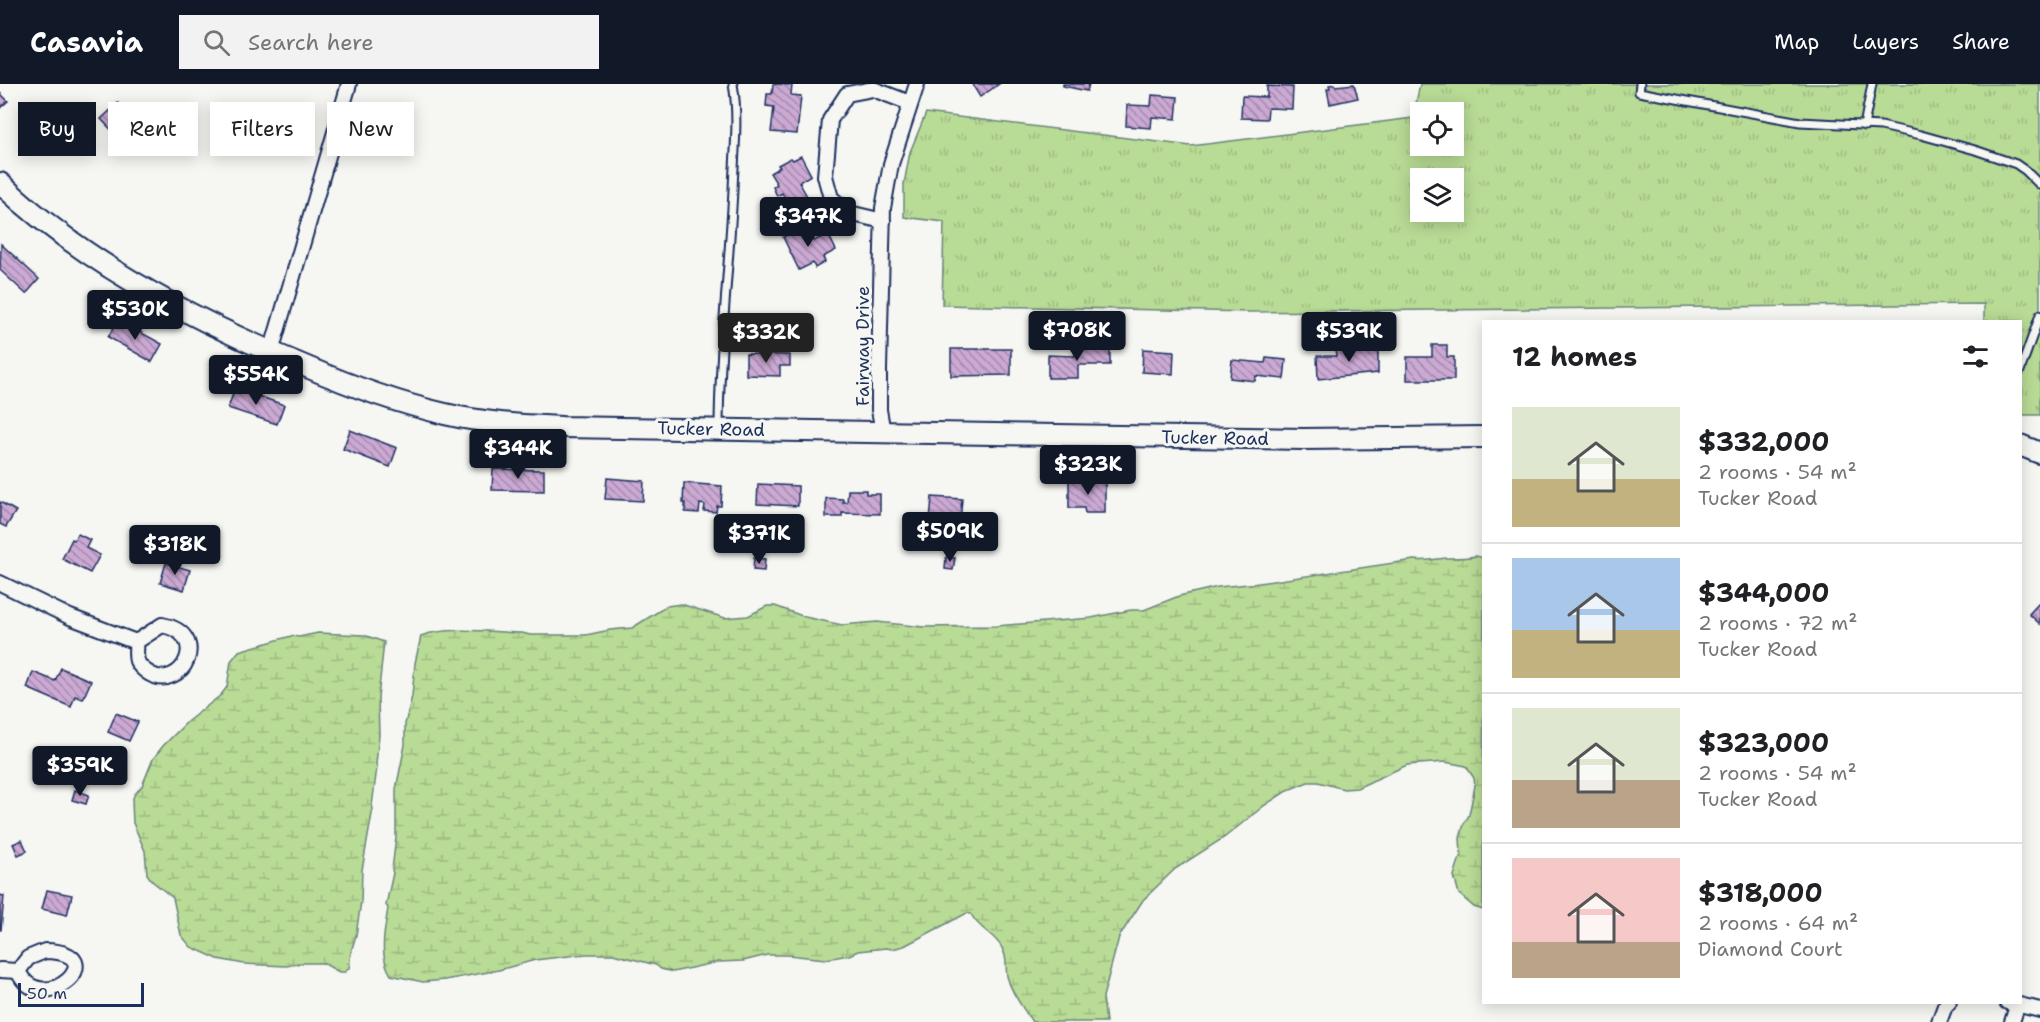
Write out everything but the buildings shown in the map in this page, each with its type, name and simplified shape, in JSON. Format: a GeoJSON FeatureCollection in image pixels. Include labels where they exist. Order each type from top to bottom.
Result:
{"type":"FeatureCollection","features":[{"type":"Feature","properties":{"kind":"main road","name":"Tucker Road"},"geometry":{"type":"LineString","coordinates":[[0,183],[47,224],[105,263],[175,304],[271,352],[347,383],[402,403],[467,419],[562,427],[719,430],[1303,439],[1482,437]]}},
{"type":"Feature","properties":{"kind":"main road"},"geometry":{"type":"LineString","coordinates":[[2022,446],[2040,453]]}},
{"type":"Feature","properties":{"kind":"street"},"geometry":{"type":"LineString","coordinates":[[271,352],[349,84]]}},
{"type":"Feature","properties":{"kind":"street","name":"Fairway Drive"},"geometry":{"type":"LineString","coordinates":[[883,432],[879,410],[879,390],[883,221],[891,164],[917,84]]}},
{"type":"Feature","properties":{"kind":"street"},"geometry":{"type":"LineString","coordinates":[[883,221],[849,213],[831,198],[825,176],[830,120],[847,94],[873,89],[910,103]]}},
{"type":"Feature","properties":{"kind":"street"},"geometry":{"type":"LineString","coordinates":[[0,583],[70,617],[136,642]]}},
{"type":"Feature","properties":{"kind":"street"},"geometry":{"type":"LineString","coordinates":[[18,971],[28,958],[36,953],[45,951],[62,954],[74,964],[76,975],[72,988],[63,999]]}},
{"type":"Feature","properties":{"kind":"street"},"geometry":{"type":"LineString","coordinates":[[0,970],[18,971]]}},
{"type":"Feature","properties":{"kind":"street"},"geometry":{"type":"LineString","coordinates":[[18,971],[26,993],[46,1004]]}},
{"type":"Feature","properties":{"kind":"street"},"geometry":{"type":"LineString","coordinates":[[1939,1022],[1947,1004]]}},
{"type":"Feature","properties":{"kind":"street"},"geometry":{"type":"LineString","coordinates":[[2012,1022],[2012,1004],[2040,1010]]}},
{"type":"Feature","properties":{"kind":"lane"},"geometry":{"type":"LineString","coordinates":[[719,430],[719,376],[735,140],[733,84]]}},
{"type":"Feature","properties":{"kind":"lane"},"geometry":{"type":"LineString","coordinates":[[1640,84],[1639,92],[1800,122],[1881,126],[1901,130],[1975,150],[2016,164],[2040,185]]}},
{"type":"Feature","properties":{"kind":"lane"},"geometry":{"type":"LineString","coordinates":[[1864,126],[1872,84]]}},
{"type":"Feature","properties":{"kind":"lane"},"geometry":{"type":"LineString","coordinates":[[2022,364],[2040,315]]}},
{"type":"Feature","properties":{"kind":"green space"},"geometry":{"type":"Polygon","coordinates":[[[1420,84],[2040,84],[2040,415],[2022,415],[2022,320],[1984,320],[1984,304],[1250,312],[942,305],[944,222],[904,217],[904,184],[910,152],[926,113],[1191,146],[1410,118],[1410,156],[1464,156],[1464,102],[1416,102],[1420,84]]]}},
{"type":"Feature","properties":{"kind":"green space"},"geometry":{"type":"Polygon","coordinates":[[[1482,558],[1482,910],[1474,907],[1459,894],[1454,876],[1461,854],[1460,838],[1469,815],[1475,786],[1474,778],[1466,766],[1445,762],[1407,765],[1357,788],[1344,789],[1318,782],[1308,782],[1288,790],[1265,805],[1225,837],[1175,869],[1143,900],[1119,937],[1103,997],[1106,1022],[1032,1022],[1009,982],[1002,948],[971,914],[967,913],[904,946],[858,951],[826,959],[767,955],[743,961],[718,962],[673,972],[656,965],[613,954],[586,954],[535,960],[499,970],[423,982],[391,975],[387,967],[384,942],[388,908],[386,905],[393,873],[396,837],[396,789],[421,636],[457,630],[530,635],[586,635],[632,628],[667,606],[681,604],[725,618],[748,616],[767,606],[775,606],[805,617],[842,625],[877,622],[924,627],[996,626],[1091,618],[1131,610],[1144,610],[1179,596],[1218,587],[1414,560],[1482,558]]]}},
{"type":"Feature","properties":{"kind":"green space"},"geometry":{"type":"Polygon","coordinates":[[[318,633],[364,635],[384,642],[378,698],[379,735],[373,808],[362,870],[361,901],[356,935],[349,968],[345,972],[339,972],[323,963],[300,963],[287,966],[244,964],[218,959],[191,947],[181,935],[173,898],[147,874],[145,851],[133,823],[134,795],[142,786],[153,759],[163,746],[188,721],[221,695],[227,687],[231,661],[239,651],[291,636],[299,637],[318,633]]]}}]}
